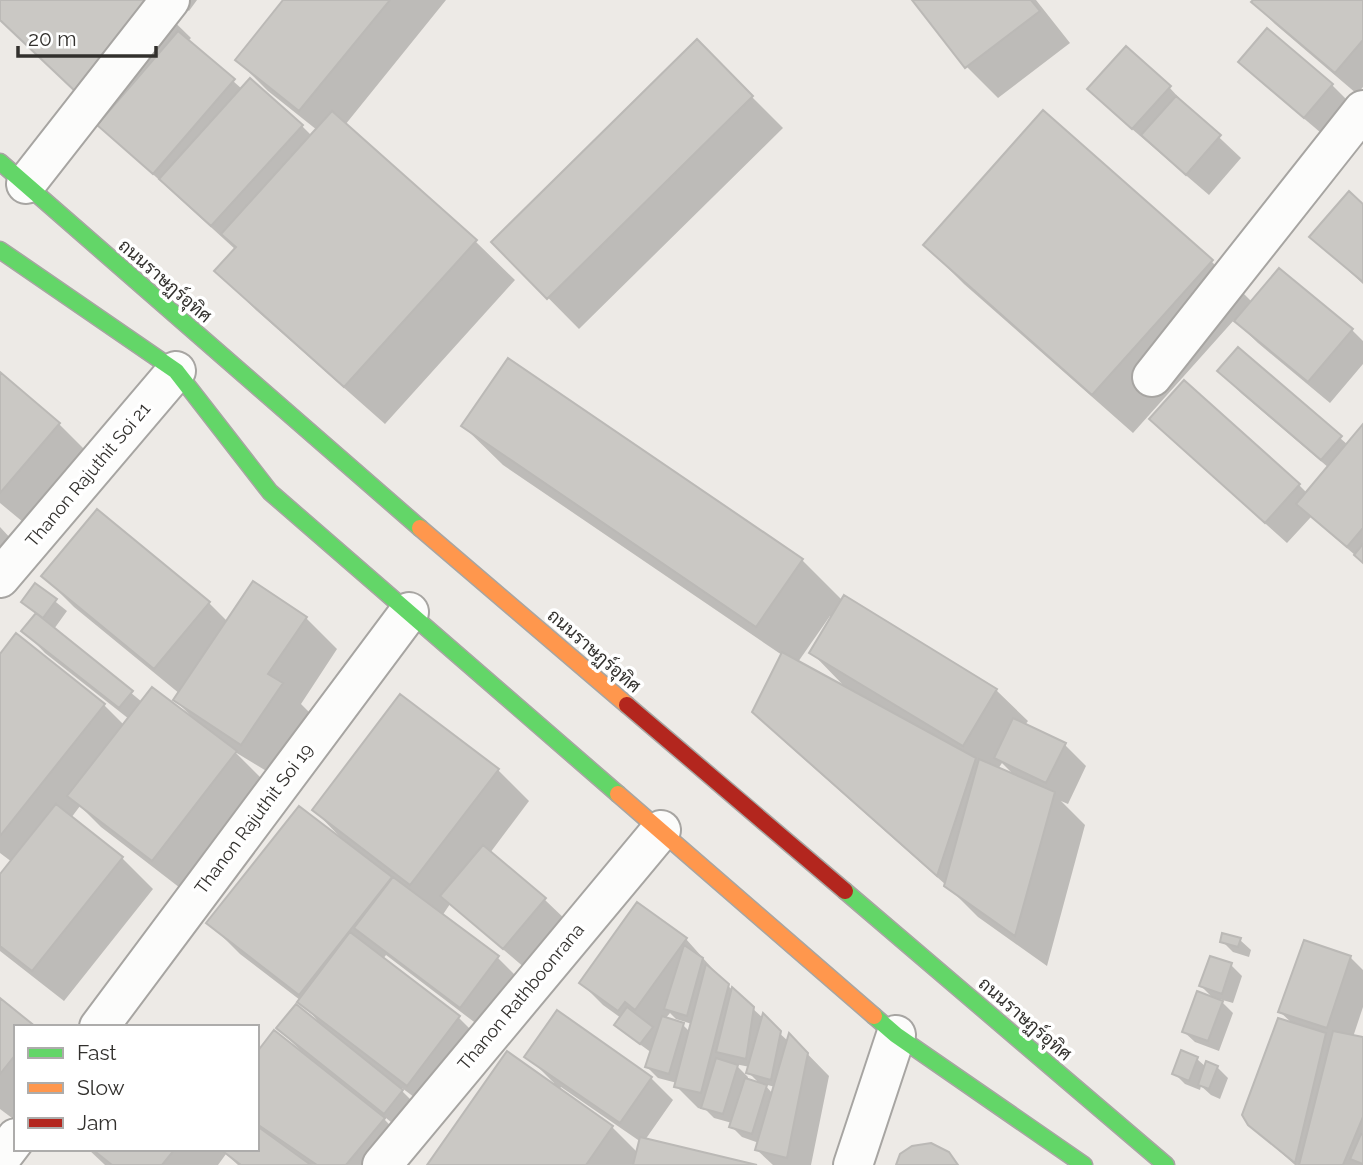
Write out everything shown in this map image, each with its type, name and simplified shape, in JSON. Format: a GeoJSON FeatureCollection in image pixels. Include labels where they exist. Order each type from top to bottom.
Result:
{"type":"FeatureCollection","features":[{"type":"Feature","properties":{"kind":"street"},"geometry":{"type":"LineString","coordinates":[[13,173],[170,0]]}},
{"type":"Feature","properties":{"kind":"street"},"geometry":{"type":"LineString","coordinates":[[1152,377],[1363,110]]}},
{"type":"Feature","properties":{"kind":"street","name":"ถนนราษฏร์อุทิศ"},"geometry":{"type":"LineString","coordinates":[[13,173],[322,444],[1135,1146],[1166,1165]]}},
{"type":"Feature","properties":{"kind":"street"},"geometry":{"type":"LineString","coordinates":[[0,250],[176,371],[271,492],[896,1035],[1084,1165]]}},
{"type":"Feature","properties":{"kind":"street","name":"Thanon Rajuthit Soi 21"},"geometry":{"type":"LineString","coordinates":[[0,578],[176,371]]}},
{"type":"Feature","properties":{"kind":"street","name":"Thanon Rajuthit Soi 19"},"geometry":{"type":"LineString","coordinates":[[100,1025],[409,612]]}},
{"type":"Feature","properties":{"kind":"street","name":"Thanon Rathboonrana"},"geometry":{"type":"LineString","coordinates":[[382,1165],[661,830]]}},
{"type":"Feature","properties":{"kind":"street"},"geometry":{"type":"LineString","coordinates":[[853,1165],[896,1035]]}},
{"type":"Feature","properties":{"kind":"street"},"geometry":{"type":"LineString","coordinates":[[0,1159],[14,1141]]}},
{"type":"Feature","properties":{"kind":"building"},"geometry":{"type":"Polygon","coordinates":[[[0,0],[155,0],[77,93],[0,20],[0,0]]]}},
{"type":"Feature","properties":{"kind":"building"},"geometry":{"type":"Polygon","coordinates":[[[283,0],[390,0],[299,111],[235,60],[283,0]]]}},
{"type":"Feature","properties":{"kind":"building"},"geometry":{"type":"Polygon","coordinates":[[[912,0],[1031,0],[1040,11],[965,68],[912,0]]]}},
{"type":"Feature","properties":{"kind":"building"},"geometry":{"type":"Polygon","coordinates":[[[1363,0],[1363,40],[1335,73],[1251,2],[1363,0]]]}},
{"type":"Feature","properties":{"kind":"building"},"geometry":{"type":"Polygon","coordinates":[[[1267,28],[1333,84],[1304,118],[1238,62],[1267,28]]]}},
{"type":"Feature","properties":{"kind":"building"},"geometry":{"type":"Polygon","coordinates":[[[178,31],[235,79],[153,174],[97,125],[178,31]]]}},
{"type":"Feature","properties":{"kind":"building"},"geometry":{"type":"Polygon","coordinates":[[[697,39],[753,96],[547,299],[491,242],[697,39]]]}},
{"type":"Feature","properties":{"kind":"building"},"geometry":{"type":"Polygon","coordinates":[[[1126,46],[1171,86],[1132,129],[1087,89],[1126,46]]]}},
{"type":"Feature","properties":{"kind":"building"},"geometry":{"type":"Polygon","coordinates":[[[250,78],[303,125],[211,226],[159,179],[250,78]]]}},
{"type":"Feature","properties":{"kind":"building"},"geometry":{"type":"Polygon","coordinates":[[[1176,96],[1221,135],[1186,175],[1141,135],[1176,96]]]}},
{"type":"Feature","properties":{"kind":"building"},"geometry":{"type":"Polygon","coordinates":[[[1043,110],[1213,260],[1092,395],[923,245],[1043,110]]]}},
{"type":"Feature","properties":{"kind":"building"},"geometry":{"type":"Polygon","coordinates":[[[332,111],[477,240],[344,387],[214,271],[236,247],[221,234],[332,111]]]}},
{"type":"Feature","properties":{"kind":"building"},"geometry":{"type":"Polygon","coordinates":[[[1349,191],[1363,204],[1363,282],[1309,237],[1349,191]]]}},
{"type":"Feature","properties":{"kind":"building"},"geometry":{"type":"Polygon","coordinates":[[[1279,268],[1353,329],[1308,382],[1234,321],[1279,268]]]}},
{"type":"Feature","properties":{"kind":"building"},"geometry":{"type":"Polygon","coordinates":[[[1238,347],[1342,436],[1321,460],[1217,371],[1238,347]]]}},
{"type":"Feature","properties":{"kind":"building"},"geometry":{"type":"Polygon","coordinates":[[[508,358],[803,559],[756,627],[461,426],[508,358]]]}},
{"type":"Feature","properties":{"kind":"building"},"geometry":{"type":"Polygon","coordinates":[[[0,372],[60,423],[0,493],[0,372]]]}},
{"type":"Feature","properties":{"kind":"building"},"geometry":{"type":"Polygon","coordinates":[[[1184,380],[1300,484],[1265,523],[1149,419],[1184,380]]]}},
{"type":"Feature","properties":{"kind":"building"},"geometry":{"type":"Polygon","coordinates":[[[1363,424],[1363,528],[1347,547],[1296,504],[1363,424]]]}},
{"type":"Feature","properties":{"kind":"building"},"geometry":{"type":"Polygon","coordinates":[[[97,509],[210,602],[154,669],[41,576],[97,509]]]}},
{"type":"Feature","properties":{"kind":"building"},"geometry":{"type":"Polygon","coordinates":[[[1363,544],[1363,563],[1354,555],[1363,544]]]}},
{"type":"Feature","properties":{"kind":"building"},"geometry":{"type":"Polygon","coordinates":[[[253,581],[307,617],[268,674],[283,683],[241,745],[173,700],[253,581]]]}},
{"type":"Feature","properties":{"kind":"building"},"geometry":{"type":"Polygon","coordinates":[[[35,583],[57,599],[43,618],[21,602],[35,583]]]}},
{"type":"Feature","properties":{"kind":"building"},"geometry":{"type":"Polygon","coordinates":[[[844,595],[997,689],[963,746],[809,653],[844,595]]]}},
{"type":"Feature","properties":{"kind":"building"},"geometry":{"type":"Polygon","coordinates":[[[36,613],[133,691],[119,708],[21,631],[36,613]]]}},
{"type":"Feature","properties":{"kind":"building"},"geometry":{"type":"Polygon","coordinates":[[[16,633],[105,704],[0,836],[0,654],[16,633]]]}},
{"type":"Feature","properties":{"kind":"building"},"geometry":{"type":"Polygon","coordinates":[[[782,652],[976,758],[937,876],[752,712],[782,652]]]}},
{"type":"Feature","properties":{"kind":"building"},"geometry":{"type":"Polygon","coordinates":[[[152,687],[237,751],[152,861],[67,796],[152,687]]]}},
{"type":"Feature","properties":{"kind":"building"},"geometry":{"type":"Polygon","coordinates":[[[400,694],[499,769],[410,885],[312,810],[400,694]]]}},
{"type":"Feature","properties":{"kind":"building"},"geometry":{"type":"Polygon","coordinates":[[[1013,718],[1066,743],[1046,783],[994,758],[1013,718]]]}},
{"type":"Feature","properties":{"kind":"building"},"geometry":{"type":"Polygon","coordinates":[[[979,759],[1055,792],[1015,936],[944,886],[979,759]]]}},
{"type":"Feature","properties":{"kind":"building"},"geometry":{"type":"Polygon","coordinates":[[[56,804],[123,857],[32,971],[0,946],[0,874],[56,804]]]}},
{"type":"Feature","properties":{"kind":"building"},"geometry":{"type":"Polygon","coordinates":[[[299,806],[392,877],[299,995],[206,923],[299,806]]]}},
{"type":"Feature","properties":{"kind":"building"},"geometry":{"type":"Polygon","coordinates":[[[483,845],[546,898],[503,949],[440,896],[483,845]]]}},
{"type":"Feature","properties":{"kind":"building"},"geometry":{"type":"Polygon","coordinates":[[[393,877],[499,956],[460,1008],[354,928],[393,877]]]}},
{"type":"Feature","properties":{"kind":"building"},"geometry":{"type":"Polygon","coordinates":[[[637,902],[687,938],[635,1010],[625,1002],[618,1011],[579,983],[637,902]]]}},
{"type":"Feature","properties":{"kind":"building"},"geometry":{"type":"Polygon","coordinates":[[[350,932],[460,1016],[407,1086],[297,1002],[350,932]]]}},
{"type":"Feature","properties":{"kind":"building"},"geometry":{"type":"Polygon","coordinates":[[[1222,933],[1241,938],[1238,947],[1220,942],[1222,933]]]}},
{"type":"Feature","properties":{"kind":"building"},"geometry":{"type":"Polygon","coordinates":[[[1304,940],[1351,956],[1327,1028],[1278,1012],[1304,940]]]}},
{"type":"Feature","properties":{"kind":"building"},"geometry":{"type":"Polygon","coordinates":[[[684,945],[703,958],[687,1016],[664,1009],[684,945]]]}},
{"type":"Feature","properties":{"kind":"building"},"geometry":{"type":"Polygon","coordinates":[[[1210,956],[1232,963],[1222,994],[1199,986],[1210,956]]]}},
{"type":"Feature","properties":{"kind":"building"},"geometry":{"type":"Polygon","coordinates":[[[706,964],[729,984],[701,1093],[674,1087],[706,964]]]}},
{"type":"Feature","properties":{"kind":"building"},"geometry":{"type":"Polygon","coordinates":[[[732,987],[754,1007],[746,1059],[716,1052],[732,987]]]}},
{"type":"Feature","properties":{"kind":"building"},"geometry":{"type":"Polygon","coordinates":[[[1197,991],[1223,1001],[1208,1041],[1182,1032],[1197,991]]]}},
{"type":"Feature","properties":{"kind":"building"},"geometry":{"type":"Polygon","coordinates":[[[0,998],[34,1025],[14,1025],[14,1056],[0,1074],[0,998]]]}},
{"type":"Feature","properties":{"kind":"building"},"geometry":{"type":"Polygon","coordinates":[[[296,1004],[403,1090],[384,1114],[276,1028],[296,1004]]]}},
{"type":"Feature","properties":{"kind":"building"},"geometry":{"type":"Polygon","coordinates":[[[627,1007],[653,1027],[640,1044],[614,1025],[627,1007]]]}},
{"type":"Feature","properties":{"kind":"building"},"geometry":{"type":"Polygon","coordinates":[[[557,1010],[652,1077],[620,1123],[524,1057],[557,1010]]]}},
{"type":"Feature","properties":{"kind":"building"},"geometry":{"type":"Polygon","coordinates":[[[763,1013],[781,1031],[771,1080],[746,1073],[763,1013]]]}},
{"type":"Feature","properties":{"kind":"building"},"geometry":{"type":"Polygon","coordinates":[[[662,1016],[684,1023],[669,1074],[645,1067],[662,1016]]]}},
{"type":"Feature","properties":{"kind":"building"},"geometry":{"type":"Polygon","coordinates":[[[1278,1018],[1326,1033],[1295,1163],[1248,1125],[1242,1115],[1278,1018]]]}},
{"type":"Feature","properties":{"kind":"building"},"geometry":{"type":"Polygon","coordinates":[[[274,1030],[385,1118],[346,1165],[317,1165],[259,1125],[259,1049],[274,1030]]]}},
{"type":"Feature","properties":{"kind":"building"},"geometry":{"type":"Polygon","coordinates":[[[1333,1031],[1363,1037],[1363,1117],[1343,1165],[1299,1165],[1333,1031]]]}},
{"type":"Feature","properties":{"kind":"building"},"geometry":{"type":"Polygon","coordinates":[[[789,1033],[808,1053],[787,1158],[755,1150],[789,1033]]]}},
{"type":"Feature","properties":{"kind":"building"},"geometry":{"type":"Polygon","coordinates":[[[1181,1050],[1198,1057],[1189,1081],[1172,1074],[1181,1050]]]}},
{"type":"Feature","properties":{"kind":"building"},"geometry":{"type":"Polygon","coordinates":[[[507,1051],[613,1126],[586,1165],[427,1165],[507,1051]]]}},
{"type":"Feature","properties":{"kind":"building"},"geometry":{"type":"Polygon","coordinates":[[[716,1058],[738,1065],[723,1114],[701,1108],[716,1058]]]}},
{"type":"Feature","properties":{"kind":"building"},"geometry":{"type":"Polygon","coordinates":[[[1206,1061],[1218,1066],[1209,1089],[1198,1085],[1206,1061]]]}},
{"type":"Feature","properties":{"kind":"building"},"geometry":{"type":"Polygon","coordinates":[[[745,1078],[767,1085],[752,1134],[729,1127],[745,1078]]]}},
{"type":"Feature","properties":{"kind":"building"},"geometry":{"type":"Polygon","coordinates":[[[259,1127],[311,1165],[241,1165],[223,1151],[259,1151],[259,1127]]]}},
{"type":"Feature","properties":{"kind":"building"},"geometry":{"type":"Polygon","coordinates":[[[1361,1134],[1363,1135],[1363,1164],[1350,1159],[1361,1134]]]}},
{"type":"Feature","properties":{"kind":"building"},"geometry":{"type":"Polygon","coordinates":[[[640,1137],[757,1165],[633,1165],[640,1137]]]}},
{"type":"Feature","properties":{"kind":"building"},"geometry":{"type":"Polygon","coordinates":[[[931,1143],[949,1152],[958,1165],[896,1165],[900,1154],[912,1146],[931,1143]]]}},
{"type":"Feature","properties":{"kind":"building"},"geometry":{"type":"Polygon","coordinates":[[[94,1151],[173,1151],[162,1165],[112,1165],[94,1151]]]}},
{"type":"Feature","properties":{"kind":"traffic: fast"},"geometry":{"type":"LineString","coordinates":[[0,162],[420,528]]}},
{"type":"Feature","properties":{"kind":"traffic: fast"},"geometry":{"type":"LineString","coordinates":[[0,250],[176,371],[270,492],[618,794]]}},
{"type":"Feature","properties":{"kind":"traffic: fast"},"geometry":{"type":"LineString","coordinates":[[845,891],[1166,1165]]}},
{"type":"Feature","properties":{"kind":"traffic: fast"},"geometry":{"type":"LineString","coordinates":[[874,1016],[896,1035],[1084,1165]]}},
{"type":"Feature","properties":{"kind":"traffic: slow"},"geometry":{"type":"LineString","coordinates":[[420,528],[627,705]]}},
{"type":"Feature","properties":{"kind":"traffic: slow"},"geometry":{"type":"LineString","coordinates":[[618,794],[874,1016]]}},
{"type":"Feature","properties":{"kind":"traffic: jam"},"geometry":{"type":"LineString","coordinates":[[627,705],[845,891]]}}]}
